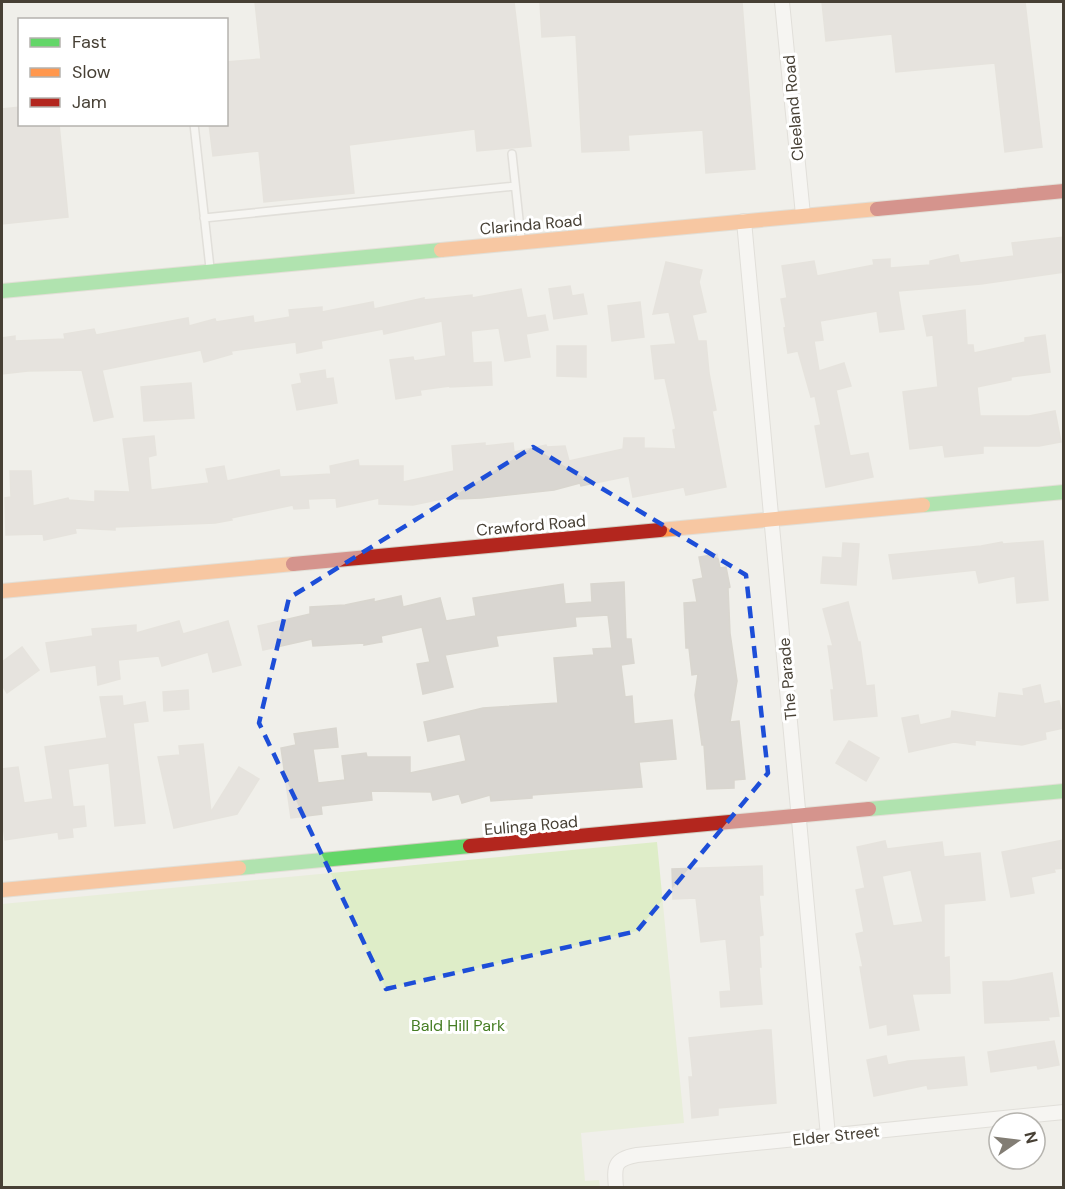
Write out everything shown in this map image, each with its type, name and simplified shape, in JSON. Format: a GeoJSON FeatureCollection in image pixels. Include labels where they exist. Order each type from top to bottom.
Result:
{"type":"FeatureCollection","features":[{"type":"Feature","properties":{"kind":"street","name":"Cleeland Road"},"geometry":{"type":"LineString","coordinates":[[782,2],[803,215]]}},
{"type":"Feature","properties":{"kind":"street","name":"Clarinda Road"},"geometry":{"type":"LineString","coordinates":[[2,291],[1064,191]]}},
{"type":"Feature","properties":{"kind":"street","name":"The Parade"},"geometry":{"type":"LineString","coordinates":[[744,221],[828,1136]]}},
{"type":"Feature","properties":{"kind":"street","name":"Crawford Road"},"geometry":{"type":"LineString","coordinates":[[2,591],[1064,492]]}},
{"type":"Feature","properties":{"kind":"street","name":"Eulinga Road"},"geometry":{"type":"LineString","coordinates":[[2,890],[1064,791]]}},
{"type":"Feature","properties":{"kind":"street","name":"Elder Street"},"geometry":{"type":"LineString","coordinates":[[616,1188],[615,1169],[622,1159],[637,1155],[1064,1112]]}},
{"type":"Feature","properties":{"kind":"lane"},"geometry":{"type":"LineString","coordinates":[[194,126],[210,271]]}},
{"type":"Feature","properties":{"kind":"lane"},"geometry":{"type":"LineString","coordinates":[[512,154],[521,242]]}},
{"type":"Feature","properties":{"kind":"lane"},"geometry":{"type":"LineString","coordinates":[[204,218],[515,186]]}},
{"type":"Feature","properties":{"kind":"highlighted area"},"geometry":{"type":"Polygon","coordinates":[[[533,447],[746,575],[768,773],[637,931],[386,989],[259,723],[289,598],[533,447]]]}},
{"type":"Feature","properties":{"kind":"green space","name":"Bald Hill Park"},"geometry":{"type":"Polygon","coordinates":[[[657,842],[684,1123],[581,1133],[585,1181],[599,1180],[600,1187],[2,1187],[2,904],[657,842]]]}},
{"type":"Feature","properties":{"kind":"building"},"geometry":{"type":"Polygon","coordinates":[[[255,2],[514,2],[531,146],[477,151],[475,129],[349,145],[354,193],[264,202],[259,151],[213,156],[209,126],[228,126],[228,62],[261,59],[255,2]]]}},
{"type":"Feature","properties":{"kind":"building"},"geometry":{"type":"Polygon","coordinates":[[[540,2],[742,2],[755,169],[706,173],[703,130],[628,135],[629,150],[582,152],[576,35],[542,37],[540,2]]]}},
{"type":"Feature","properties":{"kind":"building"},"geometry":{"type":"Polygon","coordinates":[[[822,2],[1025,2],[1042,147],[1005,152],[995,63],[896,72],[892,34],[826,41],[822,2]]]}},
{"type":"Feature","properties":{"kind":"building"},"geometry":{"type":"Polygon","coordinates":[[[18,107],[18,126],[59,126],[68,217],[2,224],[2,109],[18,107]]]}},
{"type":"Feature","properties":{"kind":"building"},"geometry":{"type":"Polygon","coordinates":[[[1064,237],[1064,272],[981,284],[898,291],[904,329],[880,332],[877,311],[820,321],[823,340],[814,341],[819,371],[844,363],[851,386],[836,390],[850,456],[868,453],[873,477],[826,487],[815,426],[821,425],[815,396],[811,397],[798,351],[788,353],[781,299],[787,298],[782,266],[814,261],[817,276],[874,265],[873,260],[890,259],[890,268],[930,265],[930,261],[958,255],[960,263],[1014,256],[1012,243],[1064,237]]]}},
{"type":"Feature","properties":{"kind":"building"},"geometry":{"type":"Polygon","coordinates":[[[666,262],[702,270],[699,282],[706,312],[692,315],[698,341],[706,341],[716,410],[712,411],[726,487],[686,495],[684,487],[633,497],[629,476],[581,486],[580,483],[554,490],[481,498],[456,499],[456,496],[413,505],[379,504],[379,498],[337,507],[336,498],[308,499],[309,508],[294,509],[293,505],[215,523],[115,527],[115,530],[75,528],[76,533],[44,540],[43,534],[6,535],[5,498],[11,497],[10,471],[31,471],[33,506],[68,498],[69,500],[95,502],[95,491],[130,492],[123,439],[154,436],[156,455],[148,457],[151,490],[209,483],[206,469],[224,466],[227,481],[279,470],[280,477],[331,474],[330,466],[358,460],[359,466],[403,466],[403,482],[454,471],[452,446],[485,443],[485,446],[513,443],[514,452],[546,445],[547,447],[565,446],[569,461],[623,449],[624,438],[644,438],[644,448],[676,449],[673,430],[676,429],[665,378],[655,379],[651,346],[676,344],[669,312],[653,314],[666,262]]]}},
{"type":"Feature","properties":{"kind":"building"},"geometry":{"type":"Polygon","coordinates":[[[570,286],[572,296],[583,294],[587,314],[554,319],[549,289],[570,286]]]}},
{"type":"Feature","properties":{"kind":"building"},"geometry":{"type":"Polygon","coordinates":[[[521,289],[527,318],[545,315],[548,330],[526,334],[530,357],[505,361],[499,328],[471,331],[473,363],[491,362],[492,385],[450,386],[420,390],[421,395],[396,399],[390,360],[413,357],[414,361],[446,356],[442,321],[384,334],[383,329],[321,341],[322,348],[297,353],[296,342],[231,351],[232,354],[204,362],[201,350],[102,370],[113,417],[94,421],[82,370],[2,374],[2,338],[15,336],[15,341],[65,339],[64,334],[94,329],[96,335],[188,318],[189,326],[215,319],[216,322],[253,316],[254,323],[290,317],[289,310],[322,307],[322,312],[373,302],[374,309],[424,298],[424,300],[472,295],[472,298],[521,289]]]}},
{"type":"Feature","properties":{"kind":"building"},"geometry":{"type":"Polygon","coordinates":[[[640,302],[644,337],[612,341],[608,306],[640,302]]]}},
{"type":"Feature","properties":{"kind":"building"},"geometry":{"type":"Polygon","coordinates":[[[965,310],[967,345],[973,345],[974,353],[1025,342],[1025,338],[1045,335],[1050,372],[1011,377],[1011,380],[977,387],[980,416],[1029,416],[1055,411],[1061,442],[1039,446],[983,446],[983,453],[945,457],[943,445],[910,449],[903,392],[938,387],[933,335],[927,336],[923,316],[965,310]]]}},
{"type":"Feature","properties":{"kind":"building"},"geometry":{"type":"Polygon","coordinates":[[[557,346],[586,346],[586,377],[557,376],[557,346]]]}},
{"type":"Feature","properties":{"kind":"building"},"geometry":{"type":"Polygon","coordinates":[[[325,370],[326,379],[333,378],[337,403],[297,410],[292,385],[302,383],[300,374],[325,370]]]}},
{"type":"Feature","properties":{"kind":"building"},"geometry":{"type":"Polygon","coordinates":[[[191,383],[194,418],[144,421],[141,387],[191,383]]]}},
{"type":"Feature","properties":{"kind":"building"},"geometry":{"type":"Polygon","coordinates":[[[1043,541],[1048,600],[1017,603],[1015,576],[979,583],[976,570],[893,579],[889,555],[1002,542],[1003,544],[1043,541]]]}},
{"type":"Feature","properties":{"kind":"building"},"geometry":{"type":"Polygon","coordinates":[[[843,543],[859,544],[856,585],[821,583],[823,557],[842,558],[843,543]]]}},
{"type":"Feature","properties":{"kind":"building"},"geometry":{"type":"Polygon","coordinates":[[[717,554],[720,568],[726,567],[730,587],[728,588],[730,633],[737,681],[730,722],[739,721],[745,779],[734,780],[734,788],[707,789],[704,745],[702,745],[695,695],[698,674],[692,675],[689,648],[686,648],[684,603],[697,602],[693,580],[703,578],[699,557],[717,554]]]}},
{"type":"Feature","properties":{"kind":"building"},"geometry":{"type":"Polygon","coordinates":[[[624,582],[626,639],[631,639],[634,663],[621,665],[625,697],[632,696],[634,724],[672,720],[676,759],[639,762],[642,787],[532,795],[532,798],[491,801],[490,795],[462,803],[459,794],[433,800],[431,792],[371,791],[372,800],[321,806],[322,814],[291,818],[281,748],[296,745],[294,734],[336,728],[338,747],[313,749],[318,783],[345,780],[342,756],[366,753],[367,757],[410,757],[410,773],[466,761],[460,734],[428,741],[424,722],[483,708],[558,703],[554,658],[594,655],[593,649],[612,648],[608,615],[575,617],[576,626],[496,636],[498,646],[445,655],[453,687],[423,694],[417,664],[430,662],[422,627],[381,636],[382,642],[364,645],[364,643],[313,646],[312,639],[263,650],[258,626],[310,614],[310,607],[345,605],[374,599],[374,602],[401,596],[403,607],[440,598],[446,621],[476,616],[473,598],[563,584],[565,604],[592,602],[591,584],[624,582]]]}},
{"type":"Feature","properties":{"kind":"building"},"geometry":{"type":"Polygon","coordinates":[[[848,602],[858,642],[860,642],[866,686],[874,685],[877,716],[834,720],[831,690],[834,690],[828,646],[833,646],[823,609],[848,602]]]}},
{"type":"Feature","properties":{"kind":"building"},"geometry":{"type":"Polygon","coordinates":[[[179,621],[183,634],[228,621],[241,665],[213,672],[208,652],[162,666],[159,656],[118,660],[120,679],[98,685],[96,665],[51,672],[46,643],[93,636],[92,629],[136,625],[136,633],[179,621]]]}},
{"type":"Feature","properties":{"kind":"building"},"geometry":{"type":"Polygon","coordinates":[[[22,647],[39,670],[7,693],[2,685],[2,662],[22,647]]]}},
{"type":"Feature","properties":{"kind":"building"},"geometry":{"type":"Polygon","coordinates":[[[1040,685],[1044,704],[1059,701],[1064,722],[1064,728],[1045,732],[1046,739],[1022,745],[975,740],[975,745],[954,742],[909,752],[902,718],[918,715],[920,725],[951,718],[952,711],[996,718],[999,693],[1024,696],[1023,689],[1040,685]]]}},
{"type":"Feature","properties":{"kind":"building"},"geometry":{"type":"Polygon","coordinates":[[[188,690],[189,709],[164,711],[163,692],[188,690]]]}},
{"type":"Feature","properties":{"kind":"building"},"geometry":{"type":"Polygon","coordinates":[[[122,696],[123,706],[145,702],[148,721],[133,723],[145,823],[115,826],[109,763],[68,769],[73,807],[84,806],[86,826],[72,828],[73,837],[59,839],[58,832],[5,840],[2,818],[2,769],[18,767],[24,803],[53,799],[45,747],[107,738],[100,697],[122,696]]]}},
{"type":"Feature","properties":{"kind":"building"},"geometry":{"type":"Polygon","coordinates":[[[849,741],[879,758],[866,781],[836,763],[849,741]]]}},
{"type":"Feature","properties":{"kind":"building"},"geometry":{"type":"Polygon","coordinates":[[[203,744],[211,812],[239,767],[259,779],[237,814],[174,828],[158,757],[180,755],[179,746],[203,744]]]}},
{"type":"Feature","properties":{"kind":"building"},"geometry":{"type":"Polygon","coordinates":[[[1064,840],[1064,868],[1031,877],[1034,893],[1011,897],[1002,852],[1064,840]]]}},
{"type":"Feature","properties":{"kind":"building"},"geometry":{"type":"Polygon","coordinates":[[[885,841],[887,849],[942,842],[944,857],[980,853],[985,900],[944,904],[944,958],[949,957],[950,993],[912,994],[919,1030],[888,1035],[887,1024],[870,1028],[860,967],[863,967],[856,934],[864,932],[856,890],[865,888],[857,847],[885,841]],[[911,870],[882,876],[893,926],[923,922],[911,870]]]}},
{"type":"Feature","properties":{"kind":"building"},"geometry":{"type":"Polygon","coordinates":[[[762,866],[763,895],[759,895],[763,935],[759,936],[761,967],[759,967],[762,1004],[721,1007],[720,992],[731,991],[726,939],[701,942],[696,898],[673,899],[672,869],[762,866]]]}},
{"type":"Feature","properties":{"kind":"building"},"geometry":{"type":"Polygon","coordinates":[[[1052,973],[1059,1016],[1048,1017],[1049,1020],[985,1023],[983,982],[1010,981],[1052,973]]]}},
{"type":"Feature","properties":{"kind":"building"},"geometry":{"type":"Polygon","coordinates":[[[771,1030],[776,1103],[718,1108],[718,1115],[692,1118],[689,1077],[693,1077],[689,1038],[771,1030]]]}},
{"type":"Feature","properties":{"kind":"building"},"geometry":{"type":"Polygon","coordinates":[[[1054,1041],[1059,1065],[1038,1069],[1037,1065],[991,1072],[988,1052],[1054,1041]]]}},
{"type":"Feature","properties":{"kind":"building"},"geometry":{"type":"Polygon","coordinates":[[[886,1056],[888,1065],[908,1061],[964,1057],[967,1085],[928,1089],[927,1085],[874,1096],[867,1060],[886,1056]]]}},
{"type":"Feature","properties":{"kind":"traffic: fast"},"geometry":{"type":"LineString","coordinates":[[2,291],[441,250]]}},
{"type":"Feature","properties":{"kind":"traffic: fast"},"geometry":{"type":"LineString","coordinates":[[923,505],[1064,492]]}},
{"type":"Feature","properties":{"kind":"traffic: fast"},"geometry":{"type":"LineString","coordinates":[[869,809],[1064,791]]}},
{"type":"Feature","properties":{"kind":"traffic: fast"},"geometry":{"type":"LineString","coordinates":[[239,868],[470,846]]}},
{"type":"Feature","properties":{"kind":"traffic: slow"},"geometry":{"type":"LineString","coordinates":[[441,250],[877,209]]}},
{"type":"Feature","properties":{"kind":"traffic: slow"},"geometry":{"type":"LineString","coordinates":[[660,530],[923,505]]}},
{"type":"Feature","properties":{"kind":"traffic: slow"},"geometry":{"type":"LineString","coordinates":[[2,591],[293,564]]}},
{"type":"Feature","properties":{"kind":"traffic: slow"},"geometry":{"type":"LineString","coordinates":[[2,890],[239,868]]}},
{"type":"Feature","properties":{"kind":"traffic: jam"},"geometry":{"type":"LineString","coordinates":[[877,209],[1064,191]]}},
{"type":"Feature","properties":{"kind":"traffic: jam"},"geometry":{"type":"LineString","coordinates":[[293,564],[660,530]]}},
{"type":"Feature","properties":{"kind":"traffic: jam"},"geometry":{"type":"LineString","coordinates":[[470,846],[869,809]]}}]}
